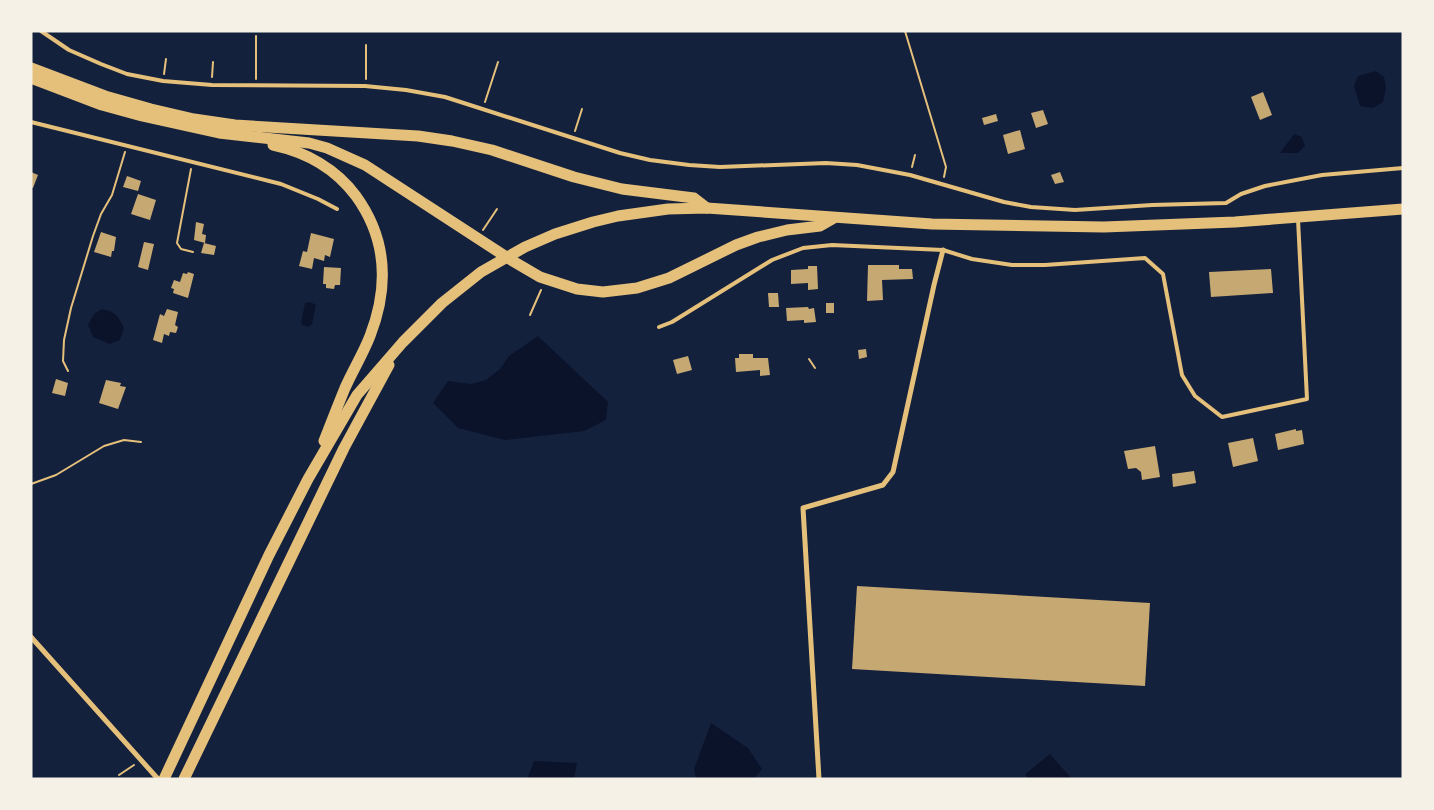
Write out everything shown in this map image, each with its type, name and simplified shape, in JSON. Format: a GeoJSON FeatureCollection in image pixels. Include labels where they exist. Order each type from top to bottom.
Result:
{"type":"FeatureCollection","features":[{"type":"Feature","properties":{"kind":"main road"},"geometry":{"type":"LineString","coordinates":[[31,68],[105,96],[151,109],[194,118],[235,125],[418,136],[452,141],[492,150],[574,177],[622,189],[694,198],[707,208]]}},
{"type":"Feature","properties":{"kind":"main road"},"geometry":{"type":"LineString","coordinates":[[31,78],[102,105],[142,116],[219,133],[309,143],[344,155],[364,165],[482,241],[544,278],[577,289],[603,292],[637,288],[669,278],[758,237],[788,230],[820,226],[834,218]]}},
{"type":"Feature","properties":{"kind":"main road"},"geometry":{"type":"LineString","coordinates":[[266,138],[273,145],[288,148],[308,156],[341,179],[363,206],[371,221],[380,247],[382,263],[382,295],[377,317],[308,479]]}},
{"type":"Feature","properties":{"kind":"main road"},"geometry":{"type":"LineString","coordinates":[[164,779],[269,555],[308,479],[357,395],[398,348],[442,303],[481,272],[525,247],[555,234],[618,216],[668,209],[707,208],[932,224],[1104,227],[1235,222],[1403,208]]}},
{"type":"Feature","properties":{"kind":"main road"},"geometry":{"type":"LineString","coordinates":[[184,779],[344,448],[398,348]]}},
{"type":"Feature","properties":{"kind":"street"},"geometry":{"type":"LineString","coordinates":[[819,779],[803,508],[883,485],[892,472],[943,250]]}},
{"type":"Feature","properties":{"kind":"street"},"geometry":{"type":"LineString","coordinates":[[31,637],[158,779]]}},
{"type":"Feature","properties":{"kind":"lane"},"geometry":{"type":"LineString","coordinates":[[41,31],[69,50],[101,64],[127,74],[163,81],[212,85],[365,86],[406,90],[445,97],[620,153],[688,165],[720,167],[826,163],[857,165],[910,175],[1004,202],[1031,207],[1075,210],[1226,203],[1241,194],[1265,186],[1322,175],[1403,168]]}},
{"type":"Feature","properties":{"kind":"lane"},"geometry":{"type":"LineString","coordinates":[[31,122],[281,184],[318,198],[337,209]]}},
{"type":"Feature","properties":{"kind":"lane"},"geometry":{"type":"LineString","coordinates":[[659,327],[672,322],[772,260],[803,248],[832,245],[943,250],[972,259],[1012,265],[1145,258],[1163,274],[1182,375],[1195,396],[1222,417],[1307,400],[1298,217]]}},
{"type":"Feature","properties":{"kind":"path"},"geometry":{"type":"LineString","coordinates":[[904,31],[946,167],[942,185]]}},
{"type":"Feature","properties":{"kind":"path"},"geometry":{"type":"LineString","coordinates":[[256,36],[256,85]]}},
{"type":"Feature","properties":{"kind":"path"},"geometry":{"type":"LineString","coordinates":[[365,86],[366,46]]}},
{"type":"Feature","properties":{"kind":"path"},"geometry":{"type":"LineString","coordinates":[[163,81],[166,59]]}},
{"type":"Feature","properties":{"kind":"path"},"geometry":{"type":"LineString","coordinates":[[212,62],[212,85]]}},
{"type":"Feature","properties":{"kind":"path"},"geometry":{"type":"LineString","coordinates":[[483,109],[498,62]]}},
{"type":"Feature","properties":{"kind":"path"},"geometry":{"type":"LineString","coordinates":[[573,138],[582,109]]}},
{"type":"Feature","properties":{"kind":"path"},"geometry":{"type":"LineString","coordinates":[[68,371],[63,361],[64,340],[71,308],[101,214],[112,194],[126,145]]}},
{"type":"Feature","properties":{"kind":"path"},"geometry":{"type":"LineString","coordinates":[[910,175],[915,155]]}},
{"type":"Feature","properties":{"kind":"path"},"geometry":{"type":"LineString","coordinates":[[193,161],[177,243],[181,250],[193,252]]}},
{"type":"Feature","properties":{"kind":"path"},"geometry":{"type":"LineString","coordinates":[[482,241],[497,209]]}},
{"type":"Feature","properties":{"kind":"path"},"geometry":{"type":"LineString","coordinates":[[530,315],[544,278]]}},
{"type":"Feature","properties":{"kind":"path"},"geometry":{"type":"LineString","coordinates":[[809,359],[815,368]]}},
{"type":"Feature","properties":{"kind":"path"},"geometry":{"type":"LineString","coordinates":[[31,484],[56,475],[104,446],[124,440],[141,442]]}},
{"type":"Feature","properties":{"kind":"path"},"geometry":{"type":"LineString","coordinates":[[119,775],[132,768]]}},
{"type":"Feature","properties":{"kind":"water"},"geometry":{"type":"Polygon","coordinates":[[[1376,71],[1384,77],[1386,87],[1383,102],[1373,108],[1360,106],[1354,86],[1358,76],[1376,71]]]}},
{"type":"Feature","properties":{"kind":"water"},"geometry":{"type":"Polygon","coordinates":[[[1294,134],[1302,137],[1305,146],[1298,153],[1280,153],[1294,134]]]}},
{"type":"Feature","properties":{"kind":"water"},"geometry":{"type":"Polygon","coordinates":[[[310,302],[316,305],[312,324],[309,327],[301,323],[305,303],[310,302]]]}},
{"type":"Feature","properties":{"kind":"water"},"geometry":{"type":"Polygon","coordinates":[[[102,309],[116,315],[124,328],[120,340],[110,344],[93,337],[88,325],[94,314],[102,309]]]}},
{"type":"Feature","properties":{"kind":"water"},"geometry":{"type":"Polygon","coordinates":[[[538,336],[608,402],[606,420],[584,431],[505,440],[458,428],[433,403],[448,381],[471,384],[486,380],[500,369],[509,356],[538,336]]]}},
{"type":"Feature","properties":{"kind":"water"},"geometry":{"type":"Polygon","coordinates":[[[711,723],[748,748],[762,769],[754,779],[696,779],[694,769],[711,723]]]}},
{"type":"Feature","properties":{"kind":"water"},"geometry":{"type":"Polygon","coordinates":[[[1050,754],[1072,779],[1028,779],[1025,774],[1050,754]]]}},
{"type":"Feature","properties":{"kind":"water"},"geometry":{"type":"Polygon","coordinates":[[[534,761],[577,763],[574,779],[527,779],[534,761]]]}},
{"type":"Feature","properties":{"kind":"building"},"geometry":{"type":"Polygon","coordinates":[[[1263,92],[1272,115],[1260,120],[1251,97],[1263,92]]]}},
{"type":"Feature","properties":{"kind":"building"},"geometry":{"type":"Polygon","coordinates":[[[1043,110],[1048,124],[1036,128],[1031,113],[1043,110]]]}},
{"type":"Feature","properties":{"kind":"building"},"geometry":{"type":"Polygon","coordinates":[[[996,114],[998,121],[984,125],[982,118],[996,114]]]}},
{"type":"Feature","properties":{"kind":"building"},"geometry":{"type":"Polygon","coordinates":[[[1020,130],[1025,149],[1008,154],[1003,135],[1020,130]]]}},
{"type":"Feature","properties":{"kind":"building"},"geometry":{"type":"Polygon","coordinates":[[[31,172],[38,175],[33,188],[31,187],[31,172]]]}},
{"type":"Feature","properties":{"kind":"building"},"geometry":{"type":"Polygon","coordinates":[[[1060,172],[1064,182],[1055,184],[1051,175],[1060,172]]]}},
{"type":"Feature","properties":{"kind":"building"},"geometry":{"type":"Polygon","coordinates":[[[127,176],[141,181],[138,191],[123,187],[127,176]]]}},
{"type":"Feature","properties":{"kind":"building"},"geometry":{"type":"Polygon","coordinates":[[[138,194],[156,200],[150,220],[131,214],[138,194]]]}},
{"type":"Feature","properties":{"kind":"building"},"geometry":{"type":"Polygon","coordinates":[[[196,222],[204,224],[202,234],[206,235],[205,243],[194,240],[196,222]]]}},
{"type":"Feature","properties":{"kind":"building"},"geometry":{"type":"Polygon","coordinates":[[[101,232],[116,237],[111,257],[94,252],[101,232]]]}},
{"type":"Feature","properties":{"kind":"building"},"geometry":{"type":"Polygon","coordinates":[[[311,233],[334,239],[330,257],[325,255],[324,261],[314,258],[312,269],[299,266],[303,251],[307,252],[311,233]]]}},
{"type":"Feature","properties":{"kind":"building"},"geometry":{"type":"Polygon","coordinates":[[[144,242],[154,244],[148,270],[138,267],[144,242]]]}},
{"type":"Feature","properties":{"kind":"building"},"geometry":{"type":"Polygon","coordinates":[[[204,243],[216,246],[214,255],[201,253],[204,243]]]}},
{"type":"Feature","properties":{"kind":"building"},"geometry":{"type":"Polygon","coordinates":[[[868,265],[899,265],[899,269],[912,269],[913,279],[882,280],[883,300],[867,301],[868,265]]]}},
{"type":"Feature","properties":{"kind":"building"},"geometry":{"type":"Polygon","coordinates":[[[808,266],[817,266],[818,289],[808,290],[808,283],[791,284],[791,270],[808,269],[808,266]]]}},
{"type":"Feature","properties":{"kind":"building"},"geometry":{"type":"Polygon","coordinates":[[[324,267],[341,268],[340,285],[335,285],[334,289],[326,288],[326,284],[323,284],[324,267]]]}},
{"type":"Feature","properties":{"kind":"building"},"geometry":{"type":"Polygon","coordinates":[[[1271,269],[1273,293],[1211,297],[1209,272],[1271,269]]]}},
{"type":"Feature","properties":{"kind":"building"},"geometry":{"type":"Polygon","coordinates":[[[188,272],[194,274],[188,298],[173,293],[174,289],[171,288],[174,280],[180,282],[183,273],[187,274],[188,272]]]}},
{"type":"Feature","properties":{"kind":"building"},"geometry":{"type":"Polygon","coordinates":[[[768,293],[778,293],[779,307],[769,307],[768,293]]]}},
{"type":"Feature","properties":{"kind":"building"},"geometry":{"type":"Polygon","coordinates":[[[826,303],[834,303],[834,313],[826,313],[826,303]]]}},
{"type":"Feature","properties":{"kind":"building"},"geometry":{"type":"Polygon","coordinates":[[[808,307],[809,309],[814,308],[816,322],[804,323],[804,320],[787,321],[786,308],[808,307]]]}},
{"type":"Feature","properties":{"kind":"building"},"geometry":{"type":"Polygon","coordinates":[[[167,309],[178,312],[175,325],[178,327],[176,333],[170,332],[169,336],[164,334],[162,343],[153,340],[160,314],[164,316],[167,309]]]}},
{"type":"Feature","properties":{"kind":"building"},"geometry":{"type":"Polygon","coordinates":[[[866,349],[867,357],[859,359],[858,350],[866,349]]]}},
{"type":"Feature","properties":{"kind":"building"},"geometry":{"type":"Polygon","coordinates":[[[739,354],[753,354],[753,358],[768,358],[770,375],[760,376],[760,370],[736,372],[735,358],[739,358],[739,354]]]}},
{"type":"Feature","properties":{"kind":"building"},"geometry":{"type":"Polygon","coordinates":[[[688,356],[692,370],[677,374],[673,360],[688,356]]]}},
{"type":"Feature","properties":{"kind":"building"},"geometry":{"type":"Polygon","coordinates":[[[56,379],[68,383],[65,396],[52,393],[56,379]]]}},
{"type":"Feature","properties":{"kind":"building"},"geometry":{"type":"Polygon","coordinates":[[[106,380],[121,383],[120,386],[126,387],[118,409],[99,403],[106,380]]]}},
{"type":"Feature","properties":{"kind":"building"},"geometry":{"type":"Polygon","coordinates":[[[1296,429],[1296,431],[1302,430],[1304,444],[1278,450],[1275,434],[1296,429]]]}},
{"type":"Feature","properties":{"kind":"building"},"geometry":{"type":"Polygon","coordinates":[[[1253,438],[1258,461],[1233,467],[1228,443],[1253,438]]]}},
{"type":"Feature","properties":{"kind":"building"},"geometry":{"type":"Polygon","coordinates":[[[1155,446],[1160,477],[1142,480],[1141,472],[1136,468],[1128,469],[1124,451],[1155,446]]]}},
{"type":"Feature","properties":{"kind":"building"},"geometry":{"type":"Polygon","coordinates":[[[1194,471],[1196,483],[1173,487],[1172,474],[1194,471]]]}},
{"type":"Feature","properties":{"kind":"building"},"geometry":{"type":"Polygon","coordinates":[[[857,586],[1150,603],[1145,686],[852,669],[857,586]]]}}]}
